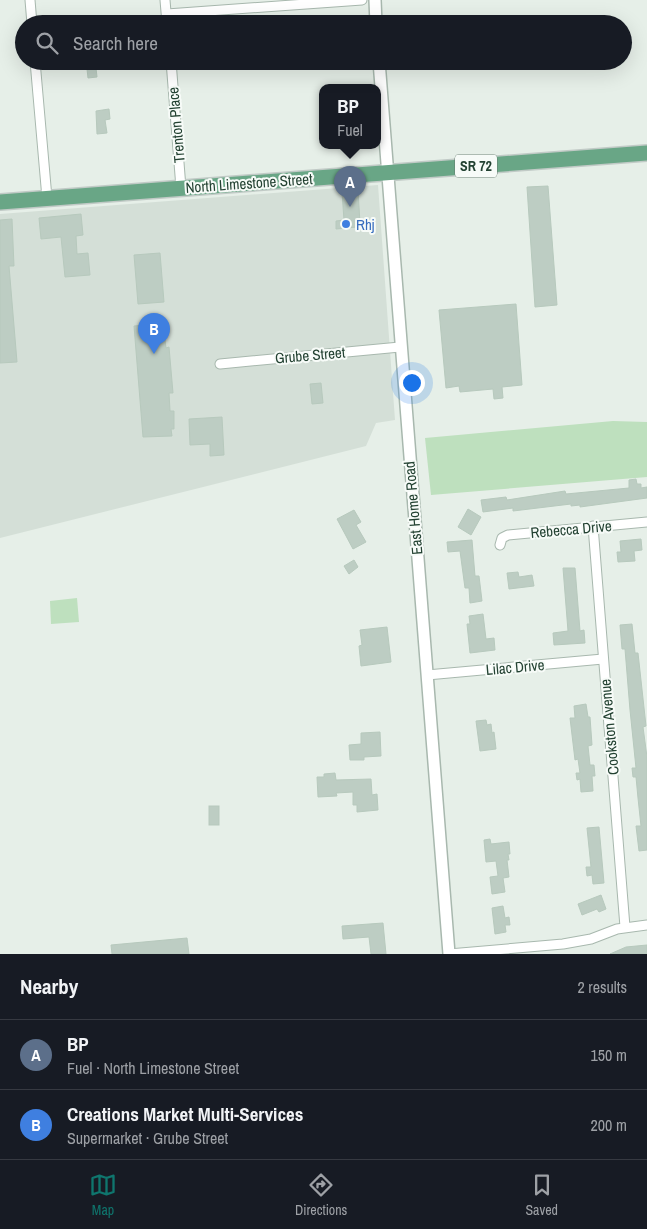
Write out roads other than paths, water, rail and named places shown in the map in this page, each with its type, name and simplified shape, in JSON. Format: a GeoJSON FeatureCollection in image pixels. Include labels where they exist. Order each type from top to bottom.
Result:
{"type":"FeatureCollection","features":[{"type":"Feature","properties":{"kind":"main road","name":"North Limestone Street"},"geometry":{"type":"LineString","coordinates":[[0,202],[647,153]]}},
{"type":"Feature","properties":{"kind":"street"},"geometry":{"type":"LineString","coordinates":[[30,0],[31,15]]}},
{"type":"Feature","properties":{"kind":"street"},"geometry":{"type":"LineString","coordinates":[[165,0],[167,15]]}},
{"type":"Feature","properties":{"kind":"street"},"geometry":{"type":"LineString","coordinates":[[208,15],[362,0]]}},
{"type":"Feature","properties":{"kind":"street"},"geometry":{"type":"LineString","coordinates":[[375,0],[376,15]]}},
{"type":"Feature","properties":{"kind":"street"},"geometry":{"type":"LineString","coordinates":[[36,70],[47,198]]}},
{"type":"Feature","properties":{"kind":"street","name":"Trenton Place"},"geometry":{"type":"LineString","coordinates":[[171,70],[181,188]]}},
{"type":"Feature","properties":{"kind":"street","name":"East Home Road"},"geometry":{"type":"LineString","coordinates":[[380,70],[381,84]]}},
{"type":"Feature","properties":{"kind":"street","name":"East Home Road"},"geometry":{"type":"LineString","coordinates":[[381,89],[449,954]]}},
{"type":"Feature","properties":{"kind":"street","name":"Grube Street"},"geometry":{"type":"LineString","coordinates":[[220,364],[400,347]]}},
{"type":"Feature","properties":{"kind":"street","name":"Rebecca Drive"},"geometry":{"type":"LineString","coordinates":[[500,545],[502,538],[508,535],[647,522]]}},
{"type":"Feature","properties":{"kind":"street","name":"Cookston Avenue"},"geometry":{"type":"LineString","coordinates":[[593,526],[625,927]]}},
{"type":"Feature","properties":{"kind":"street","name":"Lilac Drive"},"geometry":{"type":"LineString","coordinates":[[427,675],[603,660]]}},
{"type":"Feature","properties":{"kind":"street"},"geometry":{"type":"LineString","coordinates":[[449,954],[563,944],[591,939],[625,927],[647,925]]}},
{"type":"Feature","properties":{"kind":"place","name":"BP"},"geometry":{"type":"Point","coordinates":[350,207]}},
{"type":"Feature","properties":{"kind":"place","name":"Rhj"},"geometry":{"type":"Point","coordinates":[346,224]}},
{"type":"Feature","properties":{"kind":"place","name":"Creations Market Multi-Services"},"geometry":{"type":"Point","coordinates":[154,354]}}]}
